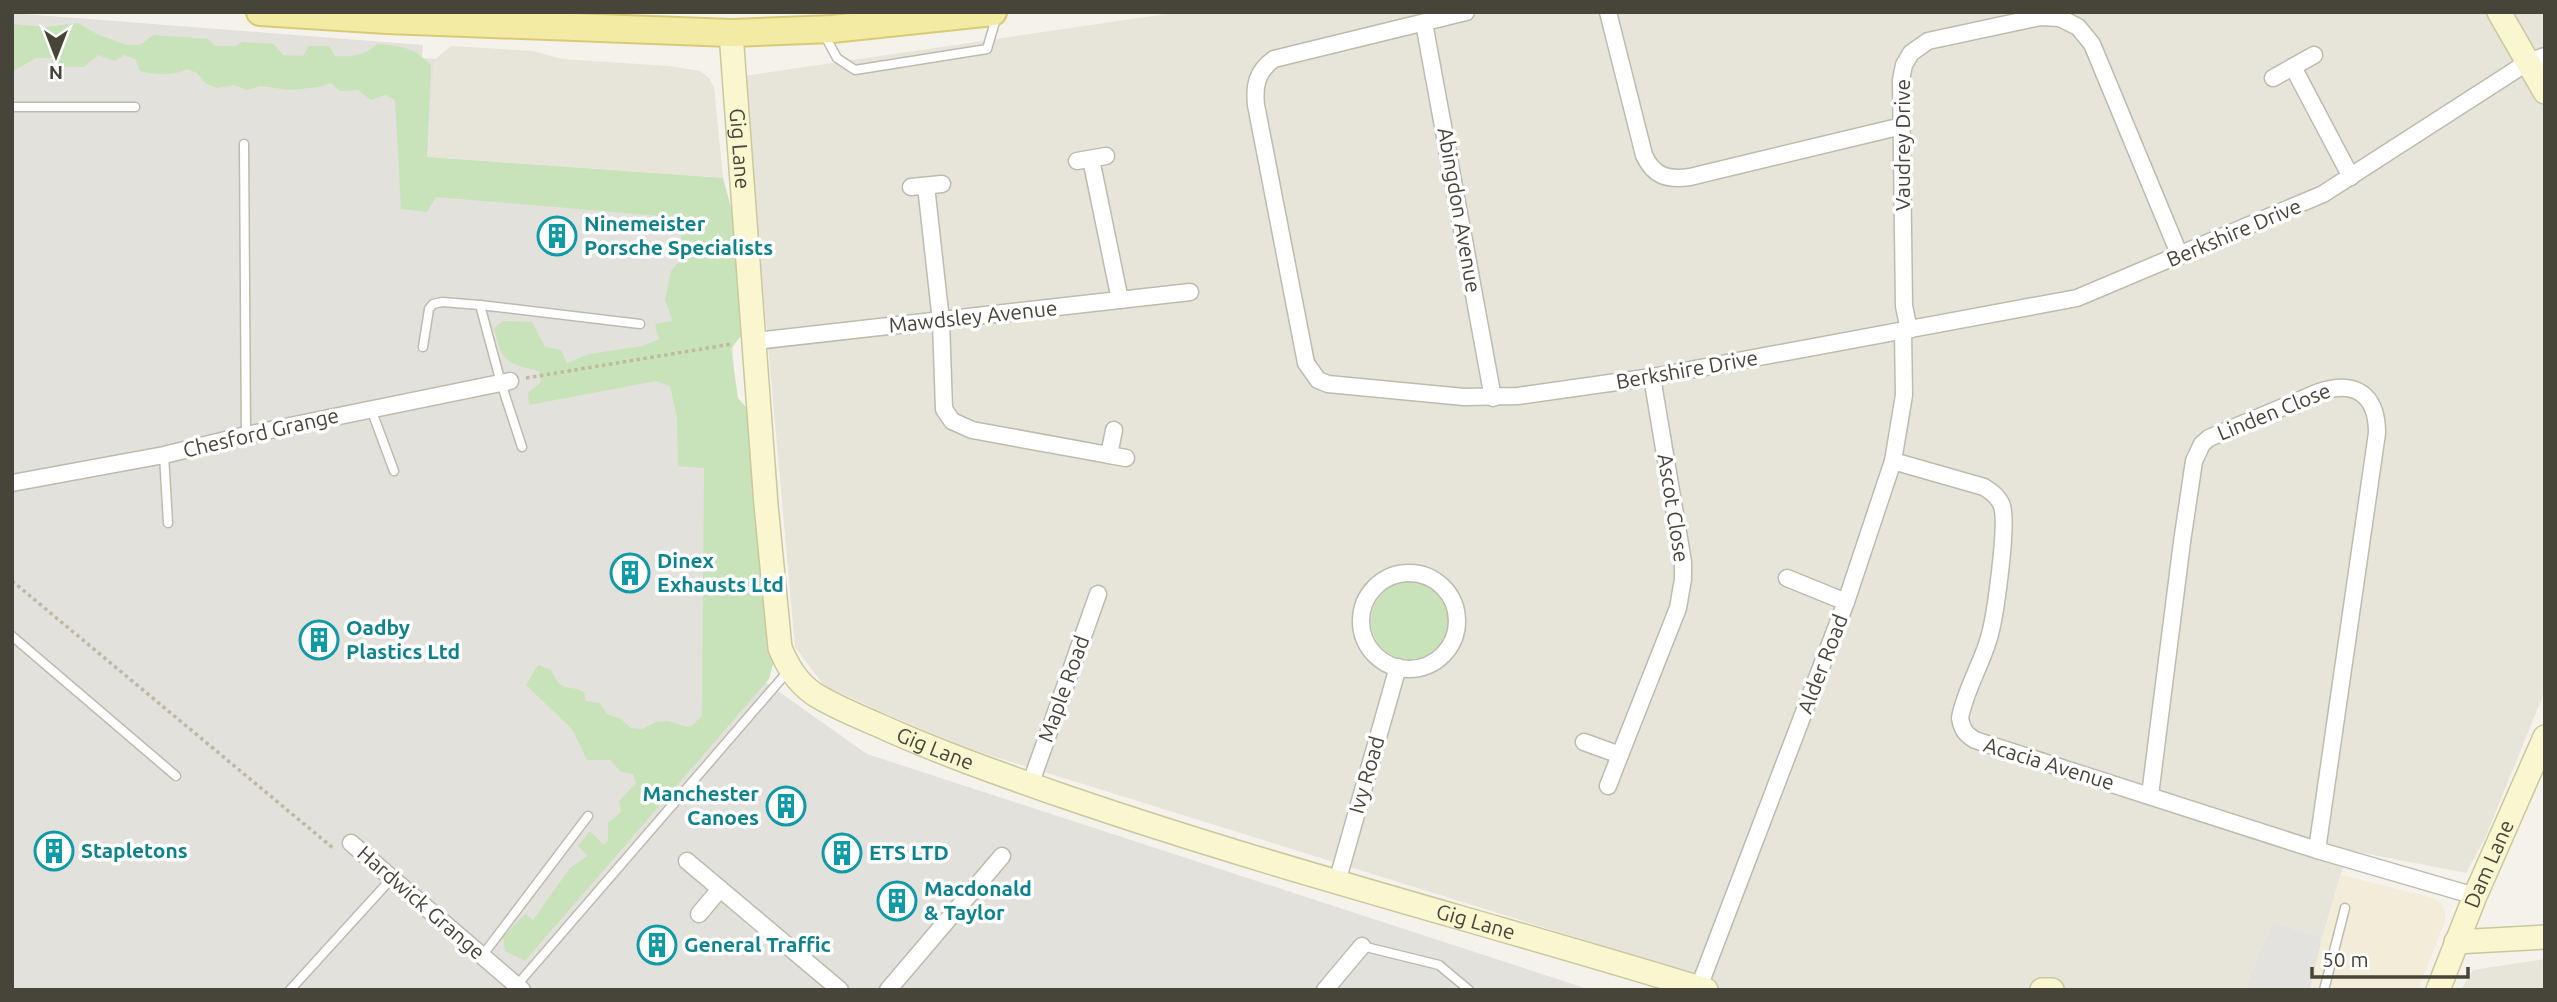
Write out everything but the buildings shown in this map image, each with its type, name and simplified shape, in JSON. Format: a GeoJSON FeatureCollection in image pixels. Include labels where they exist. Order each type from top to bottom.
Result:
{"type":"FeatureCollection","features":[{"type":"Feature","properties":{"kind":"main road"},"geometry":{"type":"LineString","coordinates":[[260,12],[731,33],[822,30],[993,12]]}},
{"type":"Feature","properties":{"kind":"street","name":"Berkshire Drive"},"geometry":{"type":"LineString","coordinates":[[1466,12],[1274,59],[1258,75],[1255,85],[1256,105],[1306,363],[1310,373],[1328,384],[1493,398],[1652,377],[2077,298],[2303,205],[2536,59]]}},
{"type":"Feature","properties":{"kind":"street"},"geometry":{"type":"LineString","coordinates":[[1608,12],[1644,155],[1649,166],[1664,177],[1690,177],[1902,126]]}},
{"type":"Feature","properties":{"kind":"street"},"geometry":{"type":"LineString","coordinates":[[2499,12],[2536,59],[2545,92]]}},
{"type":"Feature","properties":{"kind":"street","name":"Vaudrey Drive"},"geometry":{"type":"LineString","coordinates":[[1906,331],[1901,80],[1904,65],[1911,53],[1928,41],[2040,18],[2060,18],[2078,27],[2091,44],[2180,256]]}},
{"type":"Feature","properties":{"kind":"street","name":"Abingdon Avenue"},"geometry":{"type":"LineString","coordinates":[[1424,23],[1493,398]]}},
{"type":"Feature","properties":{"kind":"street","name":"Gig Lane"},"geometry":{"type":"LineString","coordinates":[[731,33],[756,341],[766,505],[780,648],[789,670],[814,694],[845,710],[922,746],[1031,785],[1183,836],[1703,989]]}},
{"type":"Feature","properties":{"kind":"street"},"geometry":{"type":"LineString","coordinates":[[2273,78],[2314,55]]}},
{"type":"Feature","properties":{"kind":"street"},"geometry":{"type":"LineString","coordinates":[[2293,67],[2351,177]]}},
{"type":"Feature","properties":{"kind":"street"},"geometry":{"type":"LineString","coordinates":[[1091,159],[1120,300]]}},
{"type":"Feature","properties":{"kind":"street"},"geometry":{"type":"LineString","coordinates":[[926,186],[941,321],[942,398],[946,415],[952,421],[972,430],[1126,457]]}},
{"type":"Feature","properties":{"kind":"street","name":"Mawdsley Avenue"},"geometry":{"type":"LineString","coordinates":[[756,341],[1190,292]]}},
{"type":"Feature","properties":{"kind":"street","name":"Alder Road"},"geometry":{"type":"LineString","coordinates":[[1703,989],[1846,602],[1893,461],[1904,395],[1906,331]]}},
{"type":"Feature","properties":{"kind":"street","name":"Ascot Close"},"geometry":{"type":"LineString","coordinates":[[1608,786],[1678,608],[1684,579],[1652,377]]}},
{"type":"Feature","properties":{"kind":"street","name":"Chesford Grange"},"geometry":{"type":"LineString","coordinates":[[12,483],[164,455],[246,435],[505,382]]}},
{"type":"Feature","properties":{"kind":"street","name":"Linden Close"},"geometry":{"type":"LineString","coordinates":[[2150,795],[2196,453],[2209,438],[2319,392],[2336,386],[2347,386],[2364,395],[2370,402],[2375,411],[2376,433],[2317,850]]}},
{"type":"Feature","properties":{"kind":"street"},"geometry":{"type":"LineString","coordinates":[[1109,455],[1114,430]]}},
{"type":"Feature","properties":{"kind":"street","name":"Acacia Avenue"},"geometry":{"type":"LineString","coordinates":[[1893,461],[1984,487],[1992,492],[2002,506],[2004,528],[1993,623],[1960,718],[1967,736],[2317,850],[2475,896]]}},
{"type":"Feature","properties":{"kind":"street"},"geometry":{"type":"LineString","coordinates":[[1410,572],[1426,575],[1440,583],[1450,596],[1456,611],[1457,626],[1452,642],[1436,660],[1414,668],[1398,667],[1383,661],[1368,644],[1361,622],[1363,607],[1380,582],[1394,575],[1410,572]]}},
{"type":"Feature","properties":{"kind":"street"},"geometry":{"type":"LineString","coordinates":[[1787,578],[1846,602]]}},
{"type":"Feature","properties":{"kind":"street","name":"Maple Road"},"geometry":{"type":"LineString","coordinates":[[1031,785],[1098,594]]}},
{"type":"Feature","properties":{"kind":"street","name":"Ivy Road"},"geometry":{"type":"LineString","coordinates":[[1337,882],[1398,667]]}},
{"type":"Feature","properties":{"kind":"street","name":"Dam Lane"},"geometry":{"type":"LineString","coordinates":[[2438,990],[2475,896],[2545,737]]}},
{"type":"Feature","properties":{"kind":"street"},"geometry":{"type":"LineString","coordinates":[[1584,742],[1620,755]]}},
{"type":"Feature","properties":{"kind":"street","name":"Hardwick Grange"},"geometry":{"type":"LineString","coordinates":[[351,843],[519,987]]}},
{"type":"Feature","properties":{"kind":"street"},"geometry":{"type":"LineString","coordinates":[[888,990],[1002,856]]}},
{"type":"Feature","properties":{"kind":"street"},"geometry":{"type":"LineString","coordinates":[[687,861],[840,990]]}},
{"type":"Feature","properties":{"kind":"street"},"geometry":{"type":"LineString","coordinates":[[699,914],[720,889]]}},
{"type":"Feature","properties":{"kind":"street"},"geometry":{"type":"LineString","coordinates":[[2456,942],[2545,937]]}},
{"type":"Feature","properties":{"kind":"street"},"geometry":{"type":"LineString","coordinates":[[1325,990],[1362,946]]}},
{"type":"Feature","properties":{"kind":"street"},"geometry":{"type":"LineString","coordinates":[[2042,990],[2052,990]]}},
{"type":"Feature","properties":{"kind":"lane"},"geometry":{"type":"LineString","coordinates":[[822,30],[837,58],[855,70],[987,49],[998,12]]}},
{"type":"Feature","properties":{"kind":"lane"},"geometry":{"type":"LineString","coordinates":[[12,107],[135,107]]}},
{"type":"Feature","properties":{"kind":"lane"},"geometry":{"type":"LineString","coordinates":[[244,144],[246,435]]}},
{"type":"Feature","properties":{"kind":"lane"},"geometry":{"type":"LineString","coordinates":[[423,347],[429,309],[433,304],[442,302],[640,324]]}},
{"type":"Feature","properties":{"kind":"lane"},"geometry":{"type":"LineString","coordinates":[[480,305],[505,382],[522,447]]}},
{"type":"Feature","properties":{"kind":"lane"},"geometry":{"type":"LineString","coordinates":[[371,409],[394,471]]}},
{"type":"Feature","properties":{"kind":"lane"},"geometry":{"type":"LineString","coordinates":[[164,455],[168,523]]}},
{"type":"Feature","properties":{"kind":"lane"},"geometry":{"type":"LineString","coordinates":[[12,636],[176,776]]}},
{"type":"Feature","properties":{"kind":"lane"},"geometry":{"type":"LineString","coordinates":[[519,987],[789,670]]}},
{"type":"Feature","properties":{"kind":"lane"},"geometry":{"type":"LineString","coordinates":[[482,956],[588,816]]}},
{"type":"Feature","properties":{"kind":"lane"},"geometry":{"type":"LineString","coordinates":[[290,990],[392,878]]}},
{"type":"Feature","properties":{"kind":"lane"},"geometry":{"type":"LineString","coordinates":[[2324,990],[2345,908]]}},
{"type":"Feature","properties":{"kind":"lane"},"geometry":{"type":"LineString","coordinates":[[1362,946],[1439,965],[1469,990]]}},
{"type":"Feature","properties":{"kind":"path"},"geometry":{"type":"LineString","coordinates":[[505,382],[756,341]]}},
{"type":"Feature","properties":{"kind":"path"},"geometry":{"type":"LineString","coordinates":[[12,581],[332,848],[351,843]]}},
{"type":"Feature","properties":{"kind":"shaded area"},"geometry":{"type":"Polygon","coordinates":[[[1179,12],[2545,12],[2545,684],[2542,698],[2485,838],[2466,873],[2348,850],[2322,938],[2272,922],[2244,990],[1652,990],[1665,965],[954,744],[824,686],[795,647],[744,76],[1179,12]]]}},
{"type":"Feature","properties":{"kind":"shaded area"},"geometry":{"type":"Polygon","coordinates":[[[12,13],[423,45],[422,58],[435,59],[427,157],[723,178],[751,672],[867,754],[1591,990],[12,990],[12,13]]]}},
{"type":"Feature","properties":{"kind":"shaded area"},"geometry":{"type":"Polygon","coordinates":[[[451,46],[533,51],[562,59],[669,66],[700,71],[709,78],[714,87],[723,178],[427,157],[435,59],[451,46]]]}},
{"type":"Feature","properties":{"kind":"shaded area"},"geometry":{"type":"Polygon","coordinates":[[[2341,875],[2433,898],[2441,904],[2445,911],[2445,921],[2418,990],[2244,990],[2272,922],[2322,938],[2341,875]]]}},
{"type":"Feature","properties":{"kind":"shaded area"},"geometry":{"type":"Polygon","coordinates":[[[2272,922],[2322,938],[2310,990],[2244,990],[2272,922]]]}},
{"type":"Feature","properties":{"kind":"shaded area"},"geometry":{"type":"Polygon","coordinates":[[[2545,959],[2545,990],[2461,990],[2473,970],[2545,959]]]}},
{"type":"Feature","properties":{"kind":"green space"},"geometry":{"type":"Polygon","coordinates":[[[78,23],[99,35],[127,45],[139,45],[154,35],[208,39],[215,46],[236,46],[242,42],[274,44],[283,55],[303,56],[309,46],[329,46],[335,56],[353,56],[377,44],[400,47],[413,51],[431,65],[427,157],[723,178],[738,233],[743,333],[731,349],[738,398],[751,413],[774,660],[769,679],[525,961],[505,951],[503,937],[525,914],[533,920],[570,868],[587,856],[578,846],[590,831],[604,845],[608,840],[608,823],[621,812],[619,801],[636,783],[633,774],[621,772],[610,760],[587,760],[572,729],[526,685],[538,665],[551,670],[562,686],[584,692],[586,701],[600,703],[607,714],[621,719],[631,728],[642,729],[656,722],[668,721],[687,727],[693,725],[702,715],[704,468],[678,466],[677,417],[670,386],[656,381],[529,405],[528,393],[541,382],[539,371],[507,360],[499,348],[494,328],[503,321],[532,322],[545,347],[561,350],[567,363],[589,354],[642,346],[659,339],[655,324],[673,321],[665,300],[671,271],[678,263],[683,218],[436,197],[427,212],[401,209],[395,100],[385,95],[371,100],[358,90],[340,91],[331,83],[290,90],[260,86],[247,90],[234,85],[217,88],[205,83],[197,73],[187,69],[164,74],[140,71],[135,59],[124,55],[115,61],[98,55],[84,67],[52,66],[52,58],[36,58],[12,72],[12,24],[46,27],[78,23]]]}},
{"type":"Feature","properties":{"kind":"green space"},"geometry":{"type":"Polygon","coordinates":[[[1410,582],[1425,585],[1438,593],[1446,606],[1449,621],[1446,636],[1438,649],[1425,657],[1410,660],[1395,657],[1382,649],[1374,636],[1371,621],[1374,606],[1382,593],[1395,585],[1410,582]]]}},
{"type":"Feature","properties":{"kind":"place","name":"Ninemeister Porsche Specialists"},"geometry":{"type":"Point","coordinates":[557,236]}},
{"type":"Feature","properties":{"kind":"place","name":"Dinex Exhausts Ltd"},"geometry":{"type":"Point","coordinates":[630,573]}},
{"type":"Feature","properties":{"kind":"place","name":"Oadby Plastics Ltd"},"geometry":{"type":"Point","coordinates":[319,640]}},
{"type":"Feature","properties":{"kind":"place","name":"Manchester Canoes"},"geometry":{"type":"Point","coordinates":[786,806]}},
{"type":"Feature","properties":{"kind":"place","name":"Stapletons"},"geometry":{"type":"Point","coordinates":[54,851]}},
{"type":"Feature","properties":{"kind":"place","name":"ETS LTD"},"geometry":{"type":"Point","coordinates":[842,853]}},
{"type":"Feature","properties":{"kind":"place","name":"Macdonald & Taylor"},"geometry":{"type":"Point","coordinates":[897,901]}},
{"type":"Feature","properties":{"kind":"place","name":"General Traffic"},"geometry":{"type":"Point","coordinates":[657,945]}}]}
